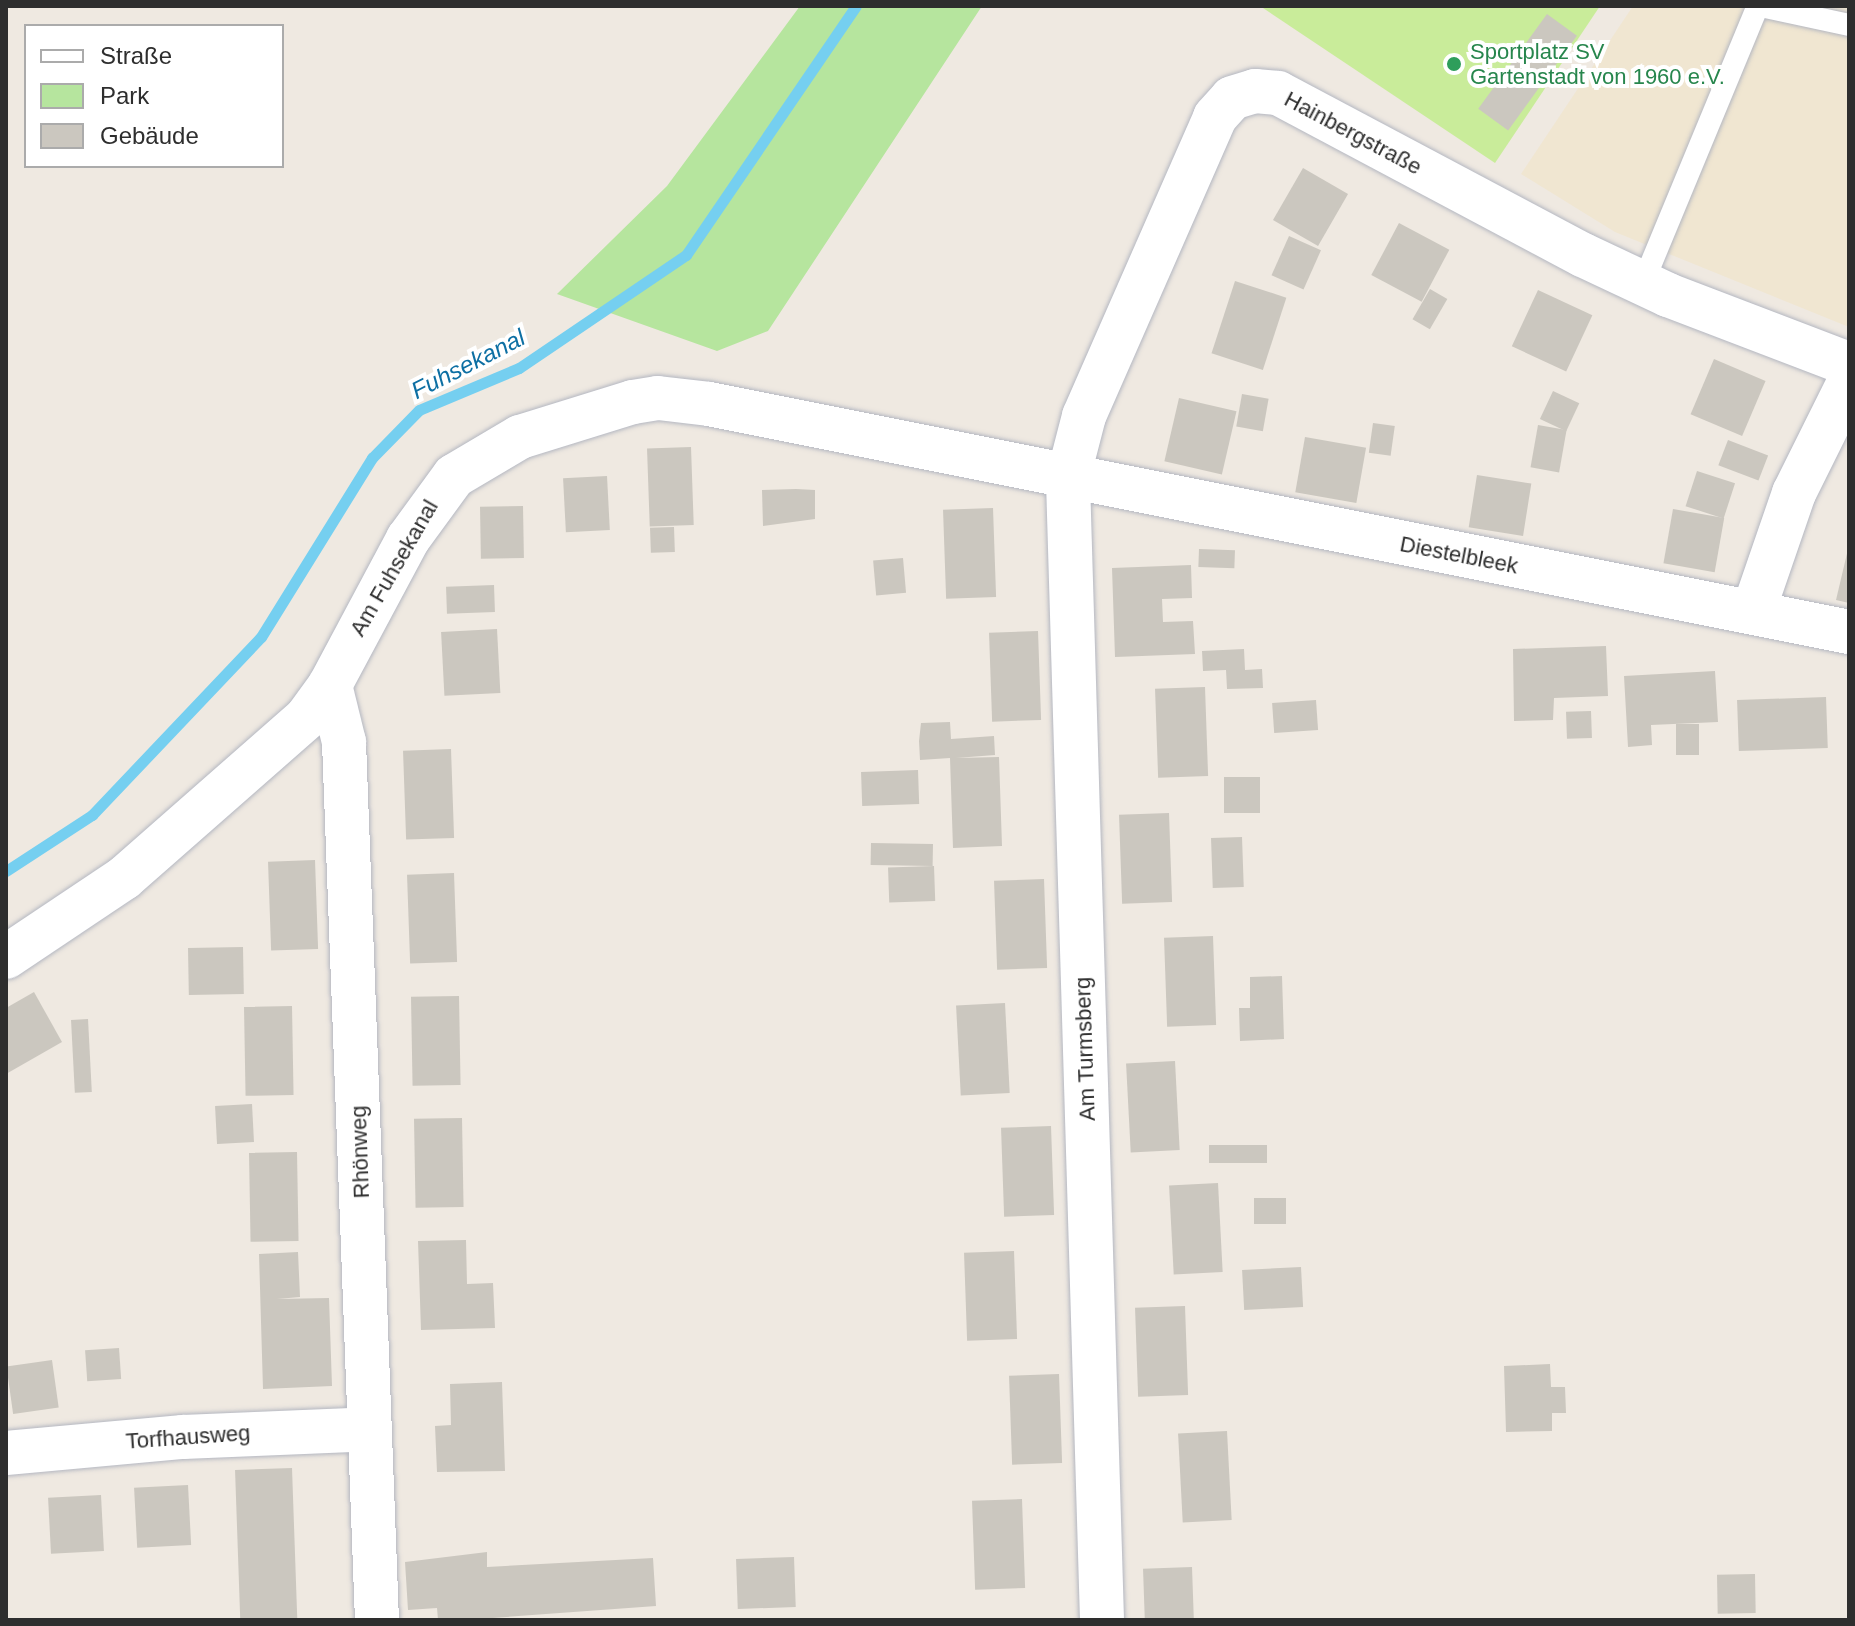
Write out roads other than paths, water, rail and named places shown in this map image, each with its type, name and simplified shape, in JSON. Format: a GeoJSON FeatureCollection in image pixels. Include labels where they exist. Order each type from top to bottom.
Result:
{"type":"FeatureCollection","features":[{"type":"Feature","properties":{"kind":"street","name":"Hainbergstraße"},"geometry":{"type":"LineString","coordinates":[[1068,478],[1084,416],[1215,117],[1232,98],[1255,91],[1278,93],[1500,214],[1643,283],[1849,364]]}},
{"type":"Feature","properties":{"kind":"street"},"geometry":{"type":"LineString","coordinates":[[1753,612],[1794,493],[1849,382]]}},
{"type":"Feature","properties":{"kind":"street","name":"Am Fuhsekanal"},"geometry":{"type":"LineString","coordinates":[[6,957],[124,878],[307,717],[330,685],[389,571],[435,495],[454,476],[520,437],[607,408],[679,398],[977,455],[1068,478]]}},
{"type":"Feature","properties":{"kind":"street","name":"Diestelbleek"},"geometry":{"type":"LineString","coordinates":[[1068,478],[1849,632]]}},
{"type":"Feature","properties":{"kind":"street","name":"Am Turmsberg"},"geometry":{"type":"LineString","coordinates":[[1068,478],[1102,1620]]}},
{"type":"Feature","properties":{"kind":"street","name":"Rhönweg"},"geometry":{"type":"LineString","coordinates":[[330,685],[344,742],[377,1620]]}},
{"type":"Feature","properties":{"kind":"street","name":"Torfhausweg"},"geometry":{"type":"LineString","coordinates":[[6,1453],[183,1437],[370,1429]]}},
{"type":"Feature","properties":{"kind":"lane"},"geometry":{"type":"LineString","coordinates":[[1643,283],[1759,6],[1849,25]]}},
{"type":"Feature","properties":{"kind":"waterway","name":"Fuhsekanal"},"geometry":{"type":"LineString","coordinates":[[6,871],[92,815],[261,637],[372,458],[419,410],[519,368],[686,255],[856,6]]}},
{"type":"Feature","properties":{"kind":"place","name":"Sportplatz SV Gartenstadt von 1960 e.V."},"geometry":{"type":"Point","coordinates":[1454,64]}}]}
